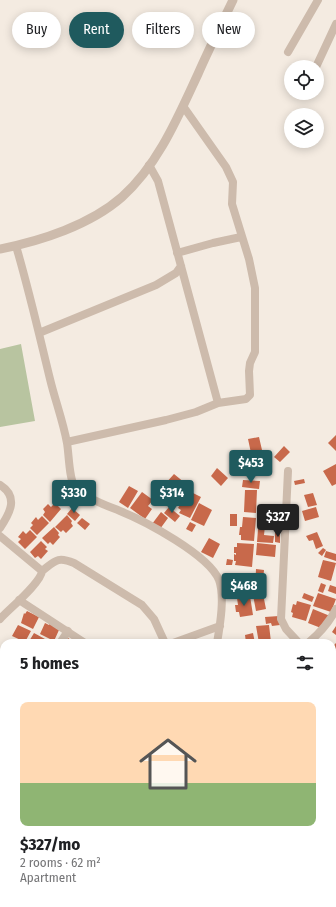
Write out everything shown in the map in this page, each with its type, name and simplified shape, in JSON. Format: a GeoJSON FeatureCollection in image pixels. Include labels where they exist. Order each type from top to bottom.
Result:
{"type":"FeatureCollection","features":[{"type":"Feature","properties":{"kind":"street"},"geometry":{"type":"LineString","coordinates":[[0,249],[16,246],[81,224],[122,198],[149,165],[171,130],[233,0]]}},
{"type":"Feature","properties":{"kind":"street"},"geometry":{"type":"LineString","coordinates":[[288,52],[318,0]]}},
{"type":"Feature","properties":{"kind":"street"},"geometry":{"type":"LineString","coordinates":[[319,60],[336,24]]}},
{"type":"Feature","properties":{"kind":"street"},"geometry":{"type":"LineString","coordinates":[[67,442],[166,420],[202,410],[218,403],[246,399],[250,395],[249,371],[250,363],[255,352],[254,288],[249,259],[232,204],[233,182],[226,167],[183,106]]}},
{"type":"Feature","properties":{"kind":"street"},"geometry":{"type":"LineString","coordinates":[[149,165],[158,181],[218,403]]}},
{"type":"Feature","properties":{"kind":"street"},"geometry":{"type":"LineString","coordinates":[[177,253],[241,237]]}},
{"type":"Feature","properties":{"kind":"street"},"geometry":{"type":"LineString","coordinates":[[16,246],[67,442],[72,481],[75,487],[80,492],[92,499],[143,521],[167,535],[192,551],[212,570],[218,579],[221,590],[220,626],[218,639]]}},
{"type":"Feature","properties":{"kind":"street"},"geometry":{"type":"LineString","coordinates":[[39,333],[156,285],[176,273],[181,266]]}},
{"type":"Feature","properties":{"kind":"street"},"geometry":{"type":"LineString","coordinates":[[288,471],[281,619],[286,629],[295,639]]}},
{"type":"Feature","properties":{"kind":"street"},"geometry":{"type":"LineString","coordinates":[[0,485],[9,492],[12,502],[9,514],[0,528]]}},
{"type":"Feature","properties":{"kind":"street"},"geometry":{"type":"LineString","coordinates":[[0,536],[38,566],[42,571]]}},
{"type":"Feature","properties":{"kind":"street"},"geometry":{"type":"LineString","coordinates":[[0,619],[42,576],[42,571],[56,560],[65,559],[142,605],[154,619],[163,639]]}},
{"type":"Feature","properties":{"kind":"street"},"geometry":{"type":"LineString","coordinates":[[19,600],[79,639]]}},
{"type":"Feature","properties":{"kind":"street"},"geometry":{"type":"LineString","coordinates":[[313,639],[330,621],[336,609]]}},
{"type":"Feature","properties":{"kind":"street"},"geometry":{"type":"LineString","coordinates":[[184,639],[220,626]]}},
{"type":"Feature","properties":{"kind":"street"},"geometry":{"type":"LineString","coordinates":[[63,639],[68,631]]}},
{"type":"Feature","properties":{"kind":"green space"},"geometry":{"type":"Polygon","coordinates":[[[21,344],[35,421],[0,427],[0,349],[21,344]]]}},
{"type":"Feature","properties":{"kind":"building"},"geometry":{"type":"Polygon","coordinates":[[[336,435],[336,451],[328,443],[336,435]]]}},
{"type":"Feature","properties":{"kind":"building"},"geometry":{"type":"Polygon","coordinates":[[[259,437],[262,450],[251,453],[248,439],[259,437]]]}},
{"type":"Feature","properties":{"kind":"building"},"geometry":{"type":"Polygon","coordinates":[[[284,446],[290,452],[280,462],[274,457],[284,446]]]}},
{"type":"Feature","properties":{"kind":"building"},"geometry":{"type":"Polygon","coordinates":[[[336,464],[336,484],[332,486],[323,471],[336,464]]]}},
{"type":"Feature","properties":{"kind":"building"},"geometry":{"type":"Polygon","coordinates":[[[217,468],[228,478],[221,486],[211,476],[217,468]]]}},
{"type":"Feature","properties":{"kind":"building"},"geometry":{"type":"Polygon","coordinates":[[[174,474],[185,483],[176,494],[165,484],[174,474]]]}},
{"type":"Feature","properties":{"kind":"building"},"geometry":{"type":"Polygon","coordinates":[[[304,479],[305,483],[295,485],[294,481],[304,479]]]}},
{"type":"Feature","properties":{"kind":"building"},"geometry":{"type":"Polygon","coordinates":[[[243,480],[260,481],[259,489],[242,487],[243,480]]]}},
{"type":"Feature","properties":{"kind":"building"},"geometry":{"type":"Polygon","coordinates":[[[129,486],[138,491],[128,508],[119,502],[129,486]]]}},
{"type":"Feature","properties":{"kind":"building"},"geometry":{"type":"Polygon","coordinates":[[[245,490],[257,490],[256,513],[244,512],[245,490]]]}},
{"type":"Feature","properties":{"kind":"building"},"geometry":{"type":"Polygon","coordinates":[[[142,492],[153,500],[148,506],[152,509],[145,519],[130,508],[142,492]]]}},
{"type":"Feature","properties":{"kind":"building"},"geometry":{"type":"Polygon","coordinates":[[[191,492],[201,497],[190,518],[179,513],[181,510],[178,508],[181,503],[184,505],[191,492]]]}},
{"type":"Feature","properties":{"kind":"building"},"geometry":{"type":"Polygon","coordinates":[[[313,493],[317,505],[308,507],[304,495],[313,493]]]}},
{"type":"Feature","properties":{"kind":"building"},"geometry":{"type":"Polygon","coordinates":[[[55,503],[61,509],[50,522],[43,515],[45,512],[43,509],[48,504],[51,507],[55,503]]]}},
{"type":"Feature","properties":{"kind":"building"},"geometry":{"type":"Polygon","coordinates":[[[199,503],[212,510],[204,526],[191,520],[199,503]]]}},
{"type":"Feature","properties":{"kind":"building"},"geometry":{"type":"Polygon","coordinates":[[[169,507],[180,516],[175,522],[164,513],[169,507]]]}},
{"type":"Feature","properties":{"kind":"building"},"geometry":{"type":"Polygon","coordinates":[[[316,507],[319,517],[305,521],[302,511],[316,507]]]}},
{"type":"Feature","properties":{"kind":"building"},"geometry":{"type":"Polygon","coordinates":[[[72,508],[80,515],[75,521],[67,514],[72,508]]]}},
{"type":"Feature","properties":{"kind":"building"},"geometry":{"type":"Polygon","coordinates":[[[161,512],[168,518],[160,529],[152,524],[161,512]]]}},
{"type":"Feature","properties":{"kind":"building"},"geometry":{"type":"Polygon","coordinates":[[[230,514],[237,514],[237,526],[230,526],[230,514]]]}},
{"type":"Feature","properties":{"kind":"building"},"geometry":{"type":"Polygon","coordinates":[[[67,515],[72,521],[71,523],[73,526],[66,533],[63,530],[61,532],[55,527],[67,515]]]}},
{"type":"Feature","properties":{"kind":"building"},"geometry":{"type":"Polygon","coordinates":[[[42,516],[49,523],[37,535],[30,528],[33,525],[31,523],[36,517],[38,520],[42,516]]]}},
{"type":"Feature","properties":{"kind":"building"},"geometry":{"type":"Polygon","coordinates":[[[243,517],[256,518],[254,541],[241,540],[241,535],[239,535],[243,517]]]}},
{"type":"Feature","properties":{"kind":"building"},"geometry":{"type":"Polygon","coordinates":[[[259,517],[266,517],[264,535],[274,536],[273,543],[257,542],[259,517]]]}},
{"type":"Feature","properties":{"kind":"building"},"geometry":{"type":"Polygon","coordinates":[[[82,518],[90,524],[85,530],[77,523],[82,518]]]}},
{"type":"Feature","properties":{"kind":"building"},"geometry":{"type":"Polygon","coordinates":[[[190,522],[196,525],[192,532],[186,529],[190,522]]]}},
{"type":"Feature","properties":{"kind":"building"},"geometry":{"type":"Polygon","coordinates":[[[54,527],[59,533],[58,535],[60,537],[53,545],[50,542],[48,544],[42,538],[54,527]]]}},
{"type":"Feature","properties":{"kind":"building"},"geometry":{"type":"Polygon","coordinates":[[[30,530],[37,537],[25,549],[18,542],[21,539],[18,537],[23,531],[26,534],[30,530]]]}},
{"type":"Feature","properties":{"kind":"building"},"geometry":{"type":"Polygon","coordinates":[[[275,532],[280,533],[280,543],[275,542],[275,532]]]}},
{"type":"Feature","properties":{"kind":"building"},"geometry":{"type":"Polygon","coordinates":[[[317,532],[323,546],[316,549],[313,540],[309,541],[306,536],[317,532]]]}},
{"type":"Feature","properties":{"kind":"building"},"geometry":{"type":"Polygon","coordinates":[[[209,538],[220,544],[213,558],[201,552],[209,538]]]}},
{"type":"Feature","properties":{"kind":"building"},"geometry":{"type":"Polygon","coordinates":[[[41,541],[47,547],[45,549],[48,551],[41,559],[38,556],[35,558],[30,552],[41,541]]]}},
{"type":"Feature","properties":{"kind":"building"},"geometry":{"type":"Polygon","coordinates":[[[237,543],[254,544],[252,567],[235,565],[236,561],[234,561],[234,554],[236,555],[236,553],[234,553],[234,547],[237,547],[237,543]]]}},
{"type":"Feature","properties":{"kind":"building"},"geometry":{"type":"Polygon","coordinates":[[[257,543],[276,545],[275,557],[256,555],[257,543]]]}},
{"type":"Feature","properties":{"kind":"building"},"geometry":{"type":"Polygon","coordinates":[[[323,548],[326,550],[322,556],[318,553],[323,548]]]}},
{"type":"Feature","properties":{"kind":"building"},"geometry":{"type":"Polygon","coordinates":[[[326,551],[336,554],[336,561],[324,557],[326,551]]]}},
{"type":"Feature","properties":{"kind":"building"},"geometry":{"type":"Polygon","coordinates":[[[227,559],[233,560],[232,565],[226,565],[227,559]]]}},
{"type":"Feature","properties":{"kind":"building"},"geometry":{"type":"Polygon","coordinates":[[[323,560],[336,563],[331,581],[318,577],[323,560]]]}},
{"type":"Feature","properties":{"kind":"building"},"geometry":{"type":"Polygon","coordinates":[[[256,569],[264,570],[262,592],[255,591],[256,569]]]}},
{"type":"Feature","properties":{"kind":"building"},"geometry":{"type":"Polygon","coordinates":[[[321,583],[326,585],[323,593],[318,591],[321,583]]]}},
{"type":"Feature","properties":{"kind":"building"},"geometry":{"type":"Polygon","coordinates":[[[330,585],[336,587],[336,594],[328,591],[330,585]]]}},
{"type":"Feature","properties":{"kind":"building"},"geometry":{"type":"Polygon","coordinates":[[[304,593],[314,597],[312,602],[302,598],[304,593]]]}},
{"type":"Feature","properties":{"kind":"building"},"geometry":{"type":"Polygon","coordinates":[[[318,593],[336,599],[331,612],[313,606],[318,593]]]}},
{"type":"Feature","properties":{"kind":"building"},"geometry":{"type":"Polygon","coordinates":[[[263,594],[266,609],[256,611],[253,595],[263,594]]]}},
{"type":"Feature","properties":{"kind":"building"},"geometry":{"type":"Polygon","coordinates":[[[250,596],[253,615],[240,617],[239,612],[236,612],[235,605],[238,605],[237,598],[250,596]]]}},
{"type":"Feature","properties":{"kind":"building"},"geometry":{"type":"Polygon","coordinates":[[[297,601],[311,605],[306,621],[292,617],[293,613],[291,612],[293,604],[296,605],[297,601]]]}},
{"type":"Feature","properties":{"kind":"building"},"geometry":{"type":"Polygon","coordinates":[[[313,609],[330,616],[321,628],[308,623],[313,609]]]}},
{"type":"Feature","properties":{"kind":"building"},"geometry":{"type":"Polygon","coordinates":[[[27,611],[39,617],[33,629],[21,623],[24,613],[25,614],[27,611]]]}},
{"type":"Feature","properties":{"kind":"building"},"geometry":{"type":"Polygon","coordinates":[[[279,616],[280,625],[272,626],[271,623],[266,624],[265,617],[279,616]]]}},
{"type":"Feature","properties":{"kind":"building"},"geometry":{"type":"Polygon","coordinates":[[[45,623],[49,625],[50,623],[59,630],[55,639],[50,639],[40,634],[45,623]]]}},
{"type":"Feature","properties":{"kind":"building"},"geometry":{"type":"Polygon","coordinates":[[[18,625],[31,631],[27,639],[18,639],[12,636],[18,625]]]}},
{"type":"Feature","properties":{"kind":"building"},"geometry":{"type":"Polygon","coordinates":[[[269,625],[271,639],[258,639],[256,626],[269,625]]]}},
{"type":"Feature","properties":{"kind":"building"},"geometry":{"type":"Polygon","coordinates":[[[336,626],[336,635],[332,632],[336,626]]]}},
{"type":"Feature","properties":{"kind":"building"},"geometry":{"type":"Polygon","coordinates":[[[34,633],[45,639],[30,639],[34,633]]]}},
{"type":"Feature","properties":{"kind":"building"},"geometry":{"type":"Polygon","coordinates":[[[253,633],[254,639],[246,639],[245,635],[253,633]]]}}]}
